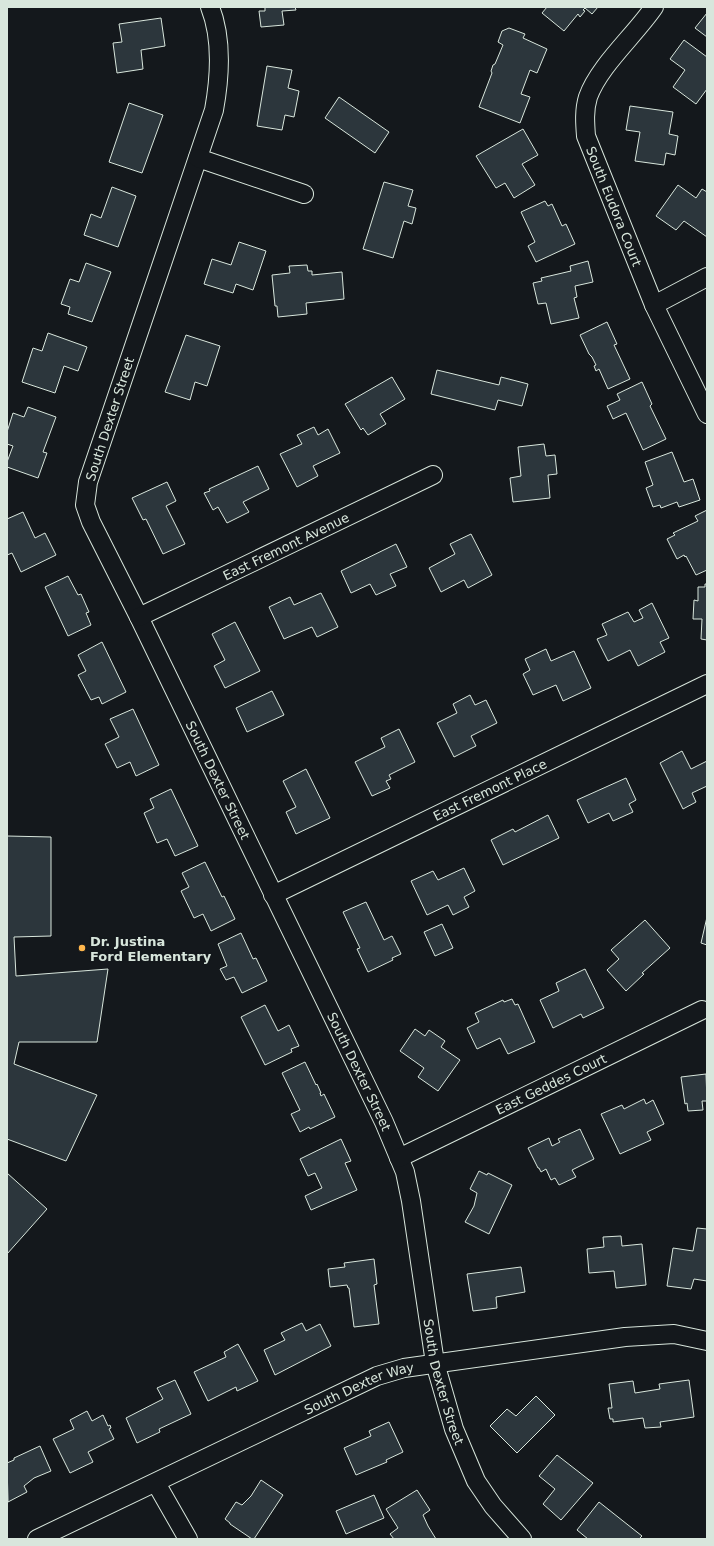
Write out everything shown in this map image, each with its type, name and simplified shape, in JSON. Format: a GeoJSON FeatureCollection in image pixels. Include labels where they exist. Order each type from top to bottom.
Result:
{"type":"FeatureCollection","features":[{"type":"Feature","properties":{"kind":"street","name":"South Dexter Street"},"geometry":{"type":"LineString","coordinates":[[210,7],[213,14],[218,45],[220,80],[214,110],[88,482],[85,505],[91,522],[139,617],[384,1122],[400,1158],[405,1172],[411,1201],[435,1363],[454,1429],[476,1481],[493,1506],[522,1539]]}},
{"type":"Feature","properties":{"kind":"street","name":"South Eudora Court"},"geometry":{"type":"LineString","coordinates":[[654,7],[647,18],[598,76],[588,97],[584,118],[586,136],[654,305],[707,414]]}},
{"type":"Feature","properties":{"kind":"street"},"geometry":{"type":"LineString","coordinates":[[198,158],[304,194]]}},
{"type":"Feature","properties":{"kind":"street"},"geometry":{"type":"LineString","coordinates":[[654,305],[707,277]]}},
{"type":"Feature","properties":{"kind":"street","name":"East Fremont Avenue"},"geometry":{"type":"LineString","coordinates":[[139,617],[433,475]]}},
{"type":"Feature","properties":{"kind":"street","name":"East Fremont Place"},"geometry":{"type":"LineString","coordinates":[[273,895],[707,684]]}},
{"type":"Feature","properties":{"kind":"street","name":"East Geddes Court"},"geometry":{"type":"LineString","coordinates":[[400,1158],[702,1010]]}},
{"type":"Feature","properties":{"kind":"street","name":"South Dexter Way"},"geometry":{"type":"LineString","coordinates":[[37,1539],[377,1376],[404,1368],[625,1337],[674,1334],[707,1342]]}},
{"type":"Feature","properties":{"kind":"street"},"geometry":{"type":"LineString","coordinates":[[156,1483],[188,1539]]}},
{"type":"Feature","properties":{"kind":"building"},"geometry":{"type":"Polygon","coordinates":[[[265,7],[295,7],[296,10],[282,11],[284,25],[261,27],[259,11],[265,11],[265,7]]]}},
{"type":"Feature","properties":{"kind":"building"},"geometry":{"type":"Polygon","coordinates":[[[547,7],[598,7],[592,14],[585,8],[583,10],[585,11],[580,17],[578,14],[564,31],[542,13],[547,7]]]}},
{"type":"Feature","properties":{"kind":"building"},"geometry":{"type":"Polygon","coordinates":[[[707,13],[707,37],[695,28],[707,13]]]}},
{"type":"Feature","properties":{"kind":"building"},"geometry":{"type":"Polygon","coordinates":[[[161,18],[165,46],[141,50],[143,69],[117,73],[113,43],[122,42],[119,24],[161,18]]]}},
{"type":"Feature","properties":{"kind":"building"},"geometry":{"type":"Polygon","coordinates":[[[509,28],[525,34],[523,38],[547,49],[537,73],[530,70],[521,94],[530,97],[520,123],[479,107],[492,73],[491,71],[493,65],[495,64],[503,45],[498,42],[502,31],[509,28]]]}},
{"type":"Feature","properties":{"kind":"building"},"geometry":{"type":"Polygon","coordinates":[[[684,40],[707,57],[707,89],[696,104],[673,87],[685,70],[670,59],[684,40]]]}},
{"type":"Feature","properties":{"kind":"building"},"geometry":{"type":"Polygon","coordinates":[[[267,66],[292,70],[288,88],[299,91],[294,117],[285,115],[282,130],[257,126],[267,66]]]}},
{"type":"Feature","properties":{"kind":"building"},"geometry":{"type":"Polygon","coordinates":[[[339,97],[389,132],[375,153],[325,118],[339,97]]]}},
{"type":"Feature","properties":{"kind":"building"},"geometry":{"type":"Polygon","coordinates":[[[129,103],[163,115],[142,173],[109,162],[129,103]]]}},
{"type":"Feature","properties":{"kind":"building"},"geometry":{"type":"Polygon","coordinates":[[[630,106],[673,112],[669,134],[678,136],[675,155],[666,153],[664,165],[635,161],[640,132],[626,130],[630,106]]]}},
{"type":"Feature","properties":{"kind":"building"},"geometry":{"type":"Polygon","coordinates":[[[523,129],[538,155],[522,164],[535,185],[514,198],[505,183],[496,188],[476,156],[523,129]]]}},
{"type":"Feature","properties":{"kind":"building"},"geometry":{"type":"Polygon","coordinates":[[[384,182],[413,190],[408,206],[416,208],[412,224],[404,221],[393,258],[363,249],[384,182]]]}},
{"type":"Feature","properties":{"kind":"building"},"geometry":{"type":"Polygon","coordinates":[[[678,185],[696,198],[702,189],[707,192],[707,237],[684,221],[676,230],[656,216],[678,185]]]}},
{"type":"Feature","properties":{"kind":"building"},"geometry":{"type":"Polygon","coordinates":[[[112,187],[136,196],[118,247],[84,235],[91,214],[101,218],[112,187]]]}},
{"type":"Feature","properties":{"kind":"building"},"geometry":{"type":"Polygon","coordinates":[[[545,201],[548,206],[552,204],[562,226],[566,224],[575,244],[536,262],[528,246],[535,242],[521,212],[545,201]]]}},
{"type":"Feature","properties":{"kind":"building"},"geometry":{"type":"Polygon","coordinates":[[[239,242],[266,251],[253,290],[236,284],[233,293],[204,284],[212,259],[231,265],[239,242]]]}},
{"type":"Feature","properties":{"kind":"building"},"geometry":{"type":"Polygon","coordinates":[[[588,261],[593,282],[575,286],[577,297],[574,298],[579,318],[551,324],[546,303],[538,304],[533,283],[542,281],[541,278],[571,271],[570,266],[588,261]]]}},
{"type":"Feature","properties":{"kind":"building"},"geometry":{"type":"Polygon","coordinates":[[[86,263],[111,272],[92,322],[68,314],[70,307],[61,304],[70,279],[79,282],[86,263]]]}},
{"type":"Feature","properties":{"kind":"building"},"geometry":{"type":"Polygon","coordinates":[[[307,265],[308,271],[312,271],[312,275],[342,272],[344,299],[306,303],[307,314],[278,317],[277,306],[275,306],[272,275],[290,273],[289,266],[307,265]]]}},
{"type":"Feature","properties":{"kind":"building"},"geometry":{"type":"Polygon","coordinates":[[[607,322],[617,344],[614,345],[630,379],[608,389],[599,369],[596,371],[594,366],[596,365],[580,335],[607,322]]]}},
{"type":"Feature","properties":{"kind":"building"},"geometry":{"type":"Polygon","coordinates":[[[48,333],[87,347],[78,371],[64,366],[55,393],[22,382],[33,348],[42,351],[48,333]]]}},
{"type":"Feature","properties":{"kind":"building"},"geometry":{"type":"Polygon","coordinates":[[[186,335],[220,346],[207,386],[195,382],[190,400],[165,392],[186,335]]]}},
{"type":"Feature","properties":{"kind":"building"},"geometry":{"type":"Polygon","coordinates":[[[437,370],[499,385],[501,377],[528,384],[522,406],[498,400],[495,410],[431,394],[437,370]]]}},
{"type":"Feature","properties":{"kind":"building"},"geometry":{"type":"Polygon","coordinates":[[[392,377],[405,399],[380,414],[386,424],[368,435],[363,428],[361,430],[345,404],[392,377]]]}},
{"type":"Feature","properties":{"kind":"building"},"geometry":{"type":"Polygon","coordinates":[[[642,382],[652,404],[650,406],[666,439],[643,450],[626,413],[613,419],[607,406],[620,400],[617,394],[642,382]]]}},
{"type":"Feature","properties":{"kind":"building"},"geometry":{"type":"Polygon","coordinates":[[[28,407],[56,417],[43,452],[47,453],[38,478],[7,467],[7,462],[13,446],[7,444],[7,432],[13,413],[24,417],[28,407]]]}},
{"type":"Feature","properties":{"kind":"building"},"geometry":{"type":"Polygon","coordinates":[[[314,427],[318,435],[328,429],[340,453],[313,466],[318,476],[297,487],[280,454],[302,444],[297,435],[314,427]]]}},
{"type":"Feature","properties":{"kind":"building"},"geometry":{"type":"Polygon","coordinates":[[[544,444],[546,456],[555,455],[557,474],[548,475],[550,498],[513,502],[510,478],[521,476],[518,447],[544,444]]]}},
{"type":"Feature","properties":{"kind":"building"},"geometry":{"type":"Polygon","coordinates":[[[672,452],[684,482],[693,479],[700,500],[679,507],[677,502],[661,508],[660,505],[653,507],[646,488],[653,485],[645,462],[672,452]]]}},
{"type":"Feature","properties":{"kind":"building"},"geometry":{"type":"Polygon","coordinates":[[[258,466],[269,489],[243,502],[249,512],[227,523],[218,507],[213,510],[204,493],[210,491],[209,489],[258,466]]]}},
{"type":"Feature","properties":{"kind":"building"},"geometry":{"type":"Polygon","coordinates":[[[167,482],[176,501],[166,506],[185,544],[163,554],[146,519],[143,520],[132,498],[167,482]]]}},
{"type":"Feature","properties":{"kind":"building"},"geometry":{"type":"Polygon","coordinates":[[[707,510],[707,570],[696,575],[686,556],[685,557],[684,555],[677,559],[667,539],[675,535],[673,533],[698,521],[695,516],[707,510]]]}},
{"type":"Feature","properties":{"kind":"building"},"geometry":{"type":"Polygon","coordinates":[[[23,512],[35,538],[45,533],[56,555],[21,572],[12,553],[7,555],[7,519],[23,512]]]}},
{"type":"Feature","properties":{"kind":"building"},"geometry":{"type":"Polygon","coordinates":[[[471,534],[492,575],[468,588],[464,580],[441,592],[429,568],[455,554],[450,544],[471,534]]]}},
{"type":"Feature","properties":{"kind":"building"},"geometry":{"type":"Polygon","coordinates":[[[396,544],[407,567],[390,574],[396,586],[376,595],[370,584],[351,593],[341,571],[396,544]]]}},
{"type":"Feature","properties":{"kind":"building"},"geometry":{"type":"Polygon","coordinates":[[[68,576],[78,595],[81,594],[89,612],[86,613],[91,625],[68,636],[45,587],[68,576]]]}},
{"type":"Feature","properties":{"kind":"building"},"geometry":{"type":"Polygon","coordinates":[[[705,584],[707,584],[707,640],[701,639],[702,619],[693,619],[694,600],[698,601],[698,587],[705,587],[705,584]]]}},
{"type":"Feature","properties":{"kind":"building"},"geometry":{"type":"Polygon","coordinates":[[[321,593],[338,627],[317,637],[312,627],[284,639],[269,607],[290,597],[294,605],[321,593]]]}},
{"type":"Feature","properties":{"kind":"building"},"geometry":{"type":"Polygon","coordinates":[[[652,603],[669,638],[660,642],[665,652],[638,666],[630,650],[608,661],[597,639],[607,635],[602,624],[628,612],[634,622],[643,618],[639,610],[652,603]]]}},
{"type":"Feature","properties":{"kind":"building"},"geometry":{"type":"Polygon","coordinates":[[[235,622],[260,671],[225,688],[214,666],[225,660],[212,634],[235,622]]]}},
{"type":"Feature","properties":{"kind":"building"},"geometry":{"type":"Polygon","coordinates":[[[102,642],[126,692],[102,704],[99,697],[91,700],[78,675],[86,671],[78,655],[102,642]]]}},
{"type":"Feature","properties":{"kind":"building"},"geometry":{"type":"Polygon","coordinates":[[[546,649],[551,661],[574,651],[591,688],[563,701],[556,685],[533,695],[523,674],[530,670],[525,659],[546,649]]]}},
{"type":"Feature","properties":{"kind":"building"},"geometry":{"type":"Polygon","coordinates":[[[272,691],[284,715],[247,732],[236,708],[272,691]]]}},
{"type":"Feature","properties":{"kind":"building"},"geometry":{"type":"Polygon","coordinates":[[[470,695],[475,705],[486,700],[497,723],[471,736],[476,746],[454,757],[437,723],[457,713],[453,704],[470,695]]]}},
{"type":"Feature","properties":{"kind":"building"},"geometry":{"type":"Polygon","coordinates":[[[133,709],[159,765],[136,776],[130,762],[117,768],[105,744],[119,737],[110,719],[133,709]]]}},
{"type":"Feature","properties":{"kind":"building"},"geometry":{"type":"Polygon","coordinates":[[[399,729],[415,762],[389,775],[391,779],[386,781],[390,788],[372,796],[355,762],[385,747],[381,738],[399,729]]]}},
{"type":"Feature","properties":{"kind":"building"},"geometry":{"type":"Polygon","coordinates":[[[682,751],[691,769],[707,761],[707,786],[692,793],[696,802],[683,809],[660,763],[682,751]]]}},
{"type":"Feature","properties":{"kind":"building"},"geometry":{"type":"Polygon","coordinates":[[[306,769],[330,818],[296,834],[286,812],[296,807],[283,781],[306,769]]]}},
{"type":"Feature","properties":{"kind":"building"},"geometry":{"type":"Polygon","coordinates":[[[626,778],[636,800],[629,804],[633,812],[613,821],[609,813],[588,823],[577,800],[626,778]]]}},
{"type":"Feature","properties":{"kind":"building"},"geometry":{"type":"Polygon","coordinates":[[[171,789],[198,846],[175,856],[167,839],[157,843],[144,813],[154,808],[150,799],[171,789]]]}},
{"type":"Feature","properties":{"kind":"building"},"geometry":{"type":"Polygon","coordinates":[[[548,815],[559,838],[503,865],[491,840],[513,829],[515,832],[548,815]]]}},
{"type":"Feature","properties":{"kind":"building"},"geometry":{"type":"Polygon","coordinates":[[[7,836],[51,837],[51,936],[14,937],[16,976],[108,969],[97,1042],[19,1042],[14,1064],[97,1095],[66,1161],[7,1139],[7,836]]]}},
{"type":"Feature","properties":{"kind":"building"},"geometry":{"type":"Polygon","coordinates":[[[205,862],[222,897],[224,896],[235,919],[211,931],[203,914],[194,918],[181,891],[189,887],[182,873],[205,862]]]}},
{"type":"Feature","properties":{"kind":"building"},"geometry":{"type":"Polygon","coordinates":[[[464,868],[475,891],[464,897],[469,907],[453,915],[448,905],[427,915],[411,881],[433,871],[438,880],[464,868]]]}},
{"type":"Feature","properties":{"kind":"building"},"geometry":{"type":"Polygon","coordinates":[[[366,902],[384,940],[392,936],[401,954],[392,958],[393,960],[368,972],[357,949],[360,948],[343,912],[366,902]]]}},
{"type":"Feature","properties":{"kind":"building"},"geometry":{"type":"Polygon","coordinates":[[[707,917],[707,945],[701,943],[707,917]]]}},
{"type":"Feature","properties":{"kind":"building"},"geometry":{"type":"Polygon","coordinates":[[[645,920],[670,948],[642,973],[644,974],[626,991],[607,970],[619,959],[611,950],[645,920]]]}},
{"type":"Feature","properties":{"kind":"building"},"geometry":{"type":"Polygon","coordinates":[[[442,924],[453,948],[435,956],[424,932],[442,924]]]}},
{"type":"Feature","properties":{"kind":"building"},"geometry":{"type":"Polygon","coordinates":[[[241,933],[253,959],[256,958],[267,981],[242,993],[234,977],[226,980],[220,969],[227,966],[218,944],[241,933]]]}},
{"type":"Feature","properties":{"kind":"building"},"geometry":{"type":"Polygon","coordinates":[[[585,969],[604,1008],[583,1018],[581,1014],[553,1028],[540,1000],[559,991],[556,983],[585,969]]]}},
{"type":"Feature","properties":{"kind":"building"},"geometry":{"type":"Polygon","coordinates":[[[512,999],[515,1005],[518,1004],[535,1042],[508,1054],[500,1038],[477,1049],[467,1028],[479,1022],[475,1013],[503,1000],[504,1002],[512,999]]]}},
{"type":"Feature","properties":{"kind":"building"},"geometry":{"type":"Polygon","coordinates":[[[265,1005],[278,1031],[289,1025],[299,1046],[291,1049],[292,1052],[265,1065],[241,1017],[265,1005]]]}},
{"type":"Feature","properties":{"kind":"building"},"geometry":{"type":"Polygon","coordinates":[[[415,1029],[425,1036],[429,1030],[445,1041],[441,1047],[460,1060],[438,1091],[418,1077],[424,1068],[400,1051],[415,1029]]]}},
{"type":"Feature","properties":{"kind":"building"},"geometry":{"type":"Polygon","coordinates":[[[305,1062],[316,1085],[317,1084],[321,1096],[324,1094],[335,1117],[300,1132],[291,1114],[300,1110],[282,1073],[305,1062]]]}},
{"type":"Feature","properties":{"kind":"building"},"geometry":{"type":"Polygon","coordinates":[[[706,1074],[707,1101],[702,1101],[703,1110],[688,1111],[687,1103],[685,1104],[681,1077],[706,1074]]]}},
{"type":"Feature","properties":{"kind":"building"},"geometry":{"type":"Polygon","coordinates":[[[644,1099],[646,1104],[653,1100],[664,1124],[647,1132],[651,1140],[620,1154],[601,1114],[622,1105],[624,1109],[644,1099]]]}},
{"type":"Feature","properties":{"kind":"building"},"geometry":{"type":"Polygon","coordinates":[[[580,1129],[594,1159],[572,1170],[576,1177],[559,1185],[555,1178],[551,1180],[546,1169],[541,1172],[528,1148],[549,1138],[552,1146],[560,1142],[558,1139],[580,1129]]]}},
{"type":"Feature","properties":{"kind":"building"},"geometry":{"type":"Polygon","coordinates":[[[341,1139],[351,1161],[345,1163],[357,1190],[311,1210],[305,1196],[322,1188],[315,1173],[308,1176],[300,1159],[341,1139]]]}},
{"type":"Feature","properties":{"kind":"building"},"geometry":{"type":"Polygon","coordinates":[[[479,1171],[487,1175],[488,1173],[512,1185],[489,1234],[465,1222],[474,1206],[477,1193],[470,1189],[479,1171]]]}},
{"type":"Feature","properties":{"kind":"building"},"geometry":{"type":"Polygon","coordinates":[[[7,1173],[47,1209],[7,1254],[7,1173]]]}},
{"type":"Feature","properties":{"kind":"building"},"geometry":{"type":"Polygon","coordinates":[[[697,1228],[707,1229],[707,1281],[694,1279],[691,1289],[667,1286],[673,1248],[693,1251],[697,1228]]]}},
{"type":"Feature","properties":{"kind":"building"},"geometry":{"type":"Polygon","coordinates":[[[621,1236],[622,1246],[642,1244],[646,1285],[616,1288],[614,1271],[589,1273],[587,1249],[604,1247],[603,1237],[621,1236]]]}},
{"type":"Feature","properties":{"kind":"building"},"geometry":{"type":"Polygon","coordinates":[[[374,1259],[377,1284],[374,1285],[379,1324],[354,1327],[349,1288],[347,1285],[330,1287],[328,1269],[345,1267],[344,1263],[374,1259]]]}},
{"type":"Feature","properties":{"kind":"building"},"geometry":{"type":"Polygon","coordinates":[[[521,1267],[525,1292],[496,1297],[497,1308],[473,1311],[467,1274],[521,1267]]]}},
{"type":"Feature","properties":{"kind":"building"},"geometry":{"type":"Polygon","coordinates":[[[302,1323],[306,1331],[320,1324],[331,1346],[275,1375],[264,1350],[285,1340],[281,1333],[302,1323]]]}},
{"type":"Feature","properties":{"kind":"building"},"geometry":{"type":"Polygon","coordinates":[[[238,1344],[258,1381],[237,1391],[236,1387],[208,1401],[194,1372],[226,1357],[224,1352],[238,1344]]]}},
{"type":"Feature","properties":{"kind":"building"},"geometry":{"type":"Polygon","coordinates":[[[175,1380],[191,1414],[159,1429],[160,1432],[137,1443],[126,1418],[163,1399],[157,1388],[175,1380]]]}},
{"type":"Feature","properties":{"kind":"building"},"geometry":{"type":"Polygon","coordinates":[[[689,1380],[694,1417],[660,1422],[661,1427],[645,1428],[643,1418],[613,1422],[613,1419],[610,1419],[608,1408],[612,1408],[609,1384],[633,1381],[635,1393],[660,1389],[659,1384],[689,1380]]]}},
{"type":"Feature","properties":{"kind":"building"},"geometry":{"type":"Polygon","coordinates":[[[536,1396],[555,1415],[517,1453],[490,1426],[507,1409],[516,1416],[536,1396]]]}},
{"type":"Feature","properties":{"kind":"building"},"geometry":{"type":"Polygon","coordinates":[[[87,1411],[92,1421],[103,1415],[108,1426],[110,1425],[111,1428],[109,1429],[114,1439],[88,1452],[93,1462],[70,1473],[53,1439],[74,1429],[70,1420],[87,1411]]]}},
{"type":"Feature","properties":{"kind":"building"},"geometry":{"type":"Polygon","coordinates":[[[389,1422],[403,1452],[386,1460],[387,1462],[356,1475],[344,1448],[371,1436],[369,1431],[389,1422]]]}},
{"type":"Feature","properties":{"kind":"building"},"geometry":{"type":"Polygon","coordinates":[[[40,1446],[51,1471],[34,1478],[24,1486],[27,1492],[8,1502],[7,1463],[14,1460],[14,1458],[40,1446]]]}},
{"type":"Feature","properties":{"kind":"building"},"geometry":{"type":"Polygon","coordinates":[[[557,1455],[593,1483],[561,1520],[543,1504],[555,1489],[539,1476],[557,1455]]]}},
{"type":"Feature","properties":{"kind":"building"},"geometry":{"type":"Polygon","coordinates":[[[261,1480],[283,1495],[254,1539],[252,1539],[225,1519],[236,1502],[242,1505],[251,1496],[261,1480]]]}},
{"type":"Feature","properties":{"kind":"building"},"geometry":{"type":"Polygon","coordinates":[[[417,1490],[430,1510],[423,1515],[436,1539],[394,1539],[390,1534],[398,1528],[386,1509],[417,1490]]]}},
{"type":"Feature","properties":{"kind":"building"},"geometry":{"type":"Polygon","coordinates":[[[374,1495],[384,1518],[346,1534],[336,1511],[374,1495]]]}},
{"type":"Feature","properties":{"kind":"building"},"geometry":{"type":"Polygon","coordinates":[[[599,1502],[642,1536],[639,1539],[588,1539],[577,1530],[599,1502]]]}},
{"type":"Feature","properties":{"kind":"place","name":"Dr. Justina Ford Elementary"},"geometry":{"type":"Point","coordinates":[82,948]}}]}
